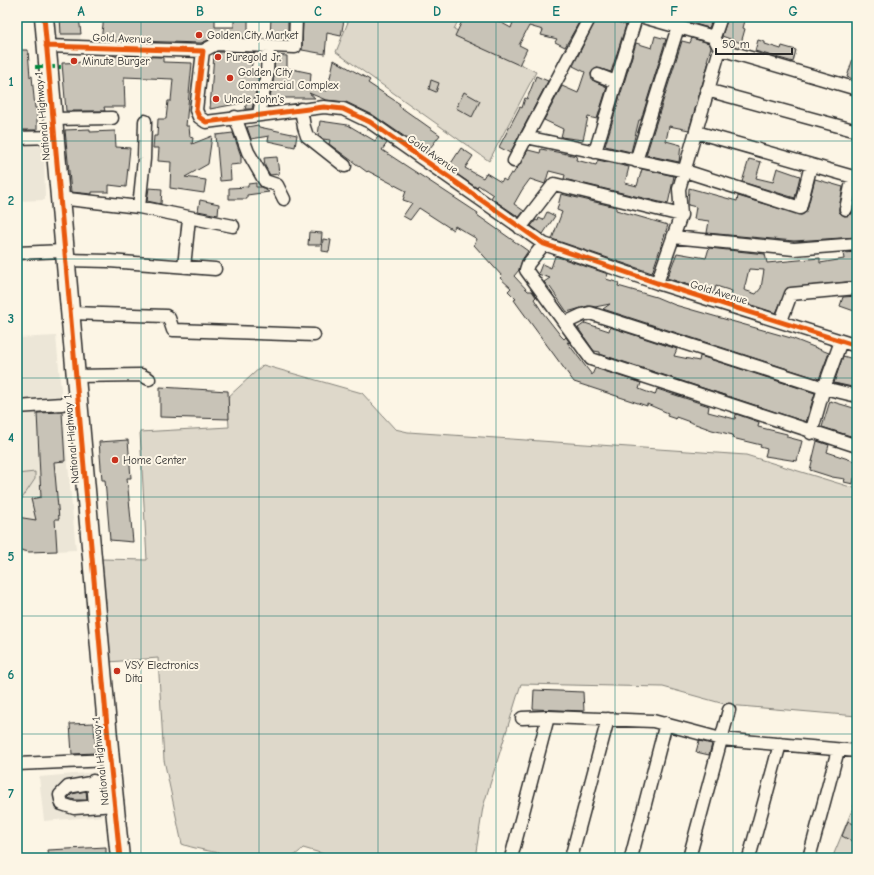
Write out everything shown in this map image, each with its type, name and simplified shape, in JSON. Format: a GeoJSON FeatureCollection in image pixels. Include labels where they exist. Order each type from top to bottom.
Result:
{"type":"FeatureCollection","features":[{"type":"Feature","properties":{"kind":"highway","name":"National Highway 1"},"geometry":{"type":"LineString","coordinates":[[44,17],[77,400],[120,858]]}},
{"type":"Feature","properties":{"kind":"street"},"geometry":{"type":"LineString","coordinates":[[203,51],[216,44],[295,47],[296,17]]}},
{"type":"Feature","properties":{"kind":"street"},"geometry":{"type":"LineString","coordinates":[[514,161],[590,17]]}},
{"type":"Feature","properties":{"kind":"street"},"geometry":{"type":"LineString","coordinates":[[595,152],[636,17]]}},
{"type":"Feature","properties":{"kind":"street"},"geometry":{"type":"LineString","coordinates":[[643,17],[714,36]]}},
{"type":"Feature","properties":{"kind":"street"},"geometry":{"type":"LineString","coordinates":[[657,283],[681,215],[679,189],[720,49],[714,36],[721,17]]}},
{"type":"Feature","properties":{"kind":"street"},"geometry":{"type":"LineString","coordinates":[[636,160],[678,27]]}},
{"type":"Feature","properties":{"kind":"street","name":"Gold Avenue"},"geometry":{"type":"LineString","coordinates":[[46,46],[203,51],[196,110],[199,117],[206,122],[301,109],[343,109],[358,114],[544,244],[657,283],[857,346]]}},
{"type":"Feature","properties":{"kind":"street"},"geometry":{"type":"LineString","coordinates":[[259,114],[266,75],[268,46]]}},
{"type":"Feature","properties":{"kind":"street"},"geometry":{"type":"LineString","coordinates":[[720,49],[857,89]]}},
{"type":"Feature","properties":{"kind":"street"},"geometry":{"type":"LineString","coordinates":[[598,75],[616,82]]}},
{"type":"Feature","properties":{"kind":"street"},"geometry":{"type":"LineString","coordinates":[[707,90],[857,131]]}},
{"type":"Feature","properties":{"kind":"street"},"geometry":{"type":"LineString","coordinates":[[301,109],[307,136],[345,166]]}},
{"type":"Feature","properties":{"kind":"street"},"geometry":{"type":"LineString","coordinates":[[52,119],[112,118]]}},
{"type":"Feature","properties":{"kind":"street"},"geometry":{"type":"LineString","coordinates":[[235,118],[248,152],[263,178],[265,181],[277,185],[284,199]]}},
{"type":"Feature","properties":{"kind":"street"},"geometry":{"type":"LineString","coordinates":[[139,207],[144,159],[145,121]]}},
{"type":"Feature","properties":{"kind":"street"},"geometry":{"type":"LineString","coordinates":[[696,132],[855,178],[846,209]]}},
{"type":"Feature","properties":{"kind":"street"},"geometry":{"type":"LineString","coordinates":[[17,138],[54,137]]}},
{"type":"Feature","properties":{"kind":"street"},"geometry":{"type":"LineString","coordinates":[[526,137],[685,171],[800,208],[811,165]]}},
{"type":"Feature","properties":{"kind":"street"},"geometry":{"type":"LineString","coordinates":[[520,228],[554,184],[681,215]]}},
{"type":"Feature","properties":{"kind":"street"},"geometry":{"type":"LineString","coordinates":[[59,198],[139,207],[233,226]]}},
{"type":"Feature","properties":{"kind":"street"},"geometry":{"type":"LineString","coordinates":[[184,267],[189,218]]}},
{"type":"Feature","properties":{"kind":"street"},"geometry":{"type":"LineString","coordinates":[[673,237],[794,249],[857,244]]}},
{"type":"Feature","properties":{"kind":"street"},"geometry":{"type":"LineString","coordinates":[[544,244],[528,264],[526,270],[591,360],[811,433],[857,446]]}},
{"type":"Feature","properties":{"kind":"street"},"geometry":{"type":"LineString","coordinates":[[17,253],[65,255],[109,261],[215,269]]}},
{"type":"Feature","properties":{"kind":"street"},"geometry":{"type":"LineString","coordinates":[[781,321],[791,294],[857,288]]}},
{"type":"Feature","properties":{"kind":"street"},"geometry":{"type":"LineString","coordinates":[[70,313],[166,316],[169,318],[173,330],[314,335]]}},
{"type":"Feature","properties":{"kind":"street"},"geometry":{"type":"LineString","coordinates":[[565,323],[582,315],[590,314],[824,388],[857,396]]}},
{"type":"Feature","properties":{"kind":"street"},"geometry":{"type":"LineString","coordinates":[[811,433],[824,388],[841,341]]}},
{"type":"Feature","properties":{"kind":"street"},"geometry":{"type":"LineString","coordinates":[[75,376],[141,375],[149,379]]}},
{"type":"Feature","properties":{"kind":"street"},"geometry":{"type":"LineString","coordinates":[[17,407],[62,404],[77,400]]}},
{"type":"Feature","properties":{"kind":"street"},"geometry":{"type":"LineString","coordinates":[[689,858],[729,710]]}},
{"type":"Feature","properties":{"kind":"street"},"geometry":{"type":"LineString","coordinates":[[511,858],[548,717]]}},
{"type":"Feature","properties":{"kind":"street"},"geometry":{"type":"LineString","coordinates":[[522,718],[548,717],[608,719],[666,723],[721,739],[857,751]]}},
{"type":"Feature","properties":{"kind":"street"},"geometry":{"type":"LineString","coordinates":[[571,858],[608,719]]}},
{"type":"Feature","properties":{"kind":"street"},"geometry":{"type":"LineString","coordinates":[[631,858],[666,723]]}},
{"type":"Feature","properties":{"kind":"street"},"geometry":{"type":"LineString","coordinates":[[749,858],[780,744]]}},
{"type":"Feature","properties":{"kind":"street"},"geometry":{"type":"LineString","coordinates":[[809,858],[838,750]]}},
{"type":"Feature","properties":{"kind":"street"},"geometry":{"type":"LineString","coordinates":[[17,764],[110,760]]}},
{"type":"Feature","properties":{"kind":"street"},"geometry":{"type":"LineString","coordinates":[[112,779],[93,781],[66,788],[60,795],[62,804],[70,807],[114,805]]}},
{"type":"Feature","properties":{"kind":"street"},"geometry":{"type":"LineString","coordinates":[[93,781],[95,806]]}},
{"type":"Feature","properties":{"kind":"shaded area"},"geometry":{"type":"Polygon","coordinates":[[[53,17],[79,17],[81,44],[54,43],[53,17]]]}},
{"type":"Feature","properties":{"kind":"shaded area"},"geometry":{"type":"Polygon","coordinates":[[[350,17],[460,17],[454,29],[536,72],[489,161],[336,52],[350,17]]]}},
{"type":"Feature","properties":{"kind":"shaded area"},"geometry":{"type":"Polygon","coordinates":[[[17,144],[44,144],[45,200],[17,201],[17,144]]]}},
{"type":"Feature","properties":{"kind":"shaded area"},"geometry":{"type":"Polygon","coordinates":[[[56,336],[76,550],[17,553],[17,506],[35,479],[35,473],[17,474],[17,338],[56,336]]]}},
{"type":"Feature","properties":{"kind":"shaded area"},"geometry":{"type":"Polygon","coordinates":[[[263,365],[362,393],[395,429],[408,432],[746,455],[857,489],[857,716],[728,705],[663,687],[521,684],[483,807],[475,858],[338,858],[303,848],[296,855],[291,857],[283,859],[270,859],[237,856],[182,844],[164,760],[158,658],[109,662],[101,559],[147,560],[140,432],[229,427],[227,398],[263,365]]]}},
{"type":"Feature","properties":{"kind":"shaded area"},"geometry":{"type":"Polygon","coordinates":[[[35,472],[35,479],[17,506],[17,474],[35,472]]]}},
{"type":"Feature","properties":{"kind":"shaded area"},"geometry":{"type":"Polygon","coordinates":[[[98,772],[103,816],[44,821],[39,777],[98,772]]]}},
{"type":"Feature","properties":{"kind":"shaded area"},"geometry":{"type":"Polygon","coordinates":[[[857,798],[857,858],[837,858],[833,856],[857,798]]]}},
{"type":"Feature","properties":{"kind":"building"},"geometry":{"type":"Polygon","coordinates":[[[60,17],[79,17],[81,34],[61,34],[60,17]]]}},
{"type":"Feature","properties":{"kind":"building"},"geometry":{"type":"Polygon","coordinates":[[[104,17],[215,17],[215,27],[234,27],[234,17],[248,17],[248,38],[216,37],[201,43],[101,40],[104,17]]]}},
{"type":"Feature","properties":{"kind":"building"},"geometry":{"type":"Polygon","coordinates":[[[271,17],[288,17],[288,39],[283,39],[283,37],[270,39],[271,17]]]}},
{"type":"Feature","properties":{"kind":"building"},"geometry":{"type":"Polygon","coordinates":[[[309,17],[332,17],[344,20],[341,36],[327,33],[325,54],[302,50],[303,20],[309,21],[309,17]]]}},
{"type":"Feature","properties":{"kind":"building"},"geometry":{"type":"Polygon","coordinates":[[[464,17],[491,17],[511,28],[515,17],[582,17],[565,47],[555,42],[557,39],[541,35],[543,30],[529,26],[519,45],[527,49],[519,65],[455,36],[464,17]]]}},
{"type":"Feature","properties":{"kind":"building"},"geometry":{"type":"Polygon","coordinates":[[[597,17],[603,17],[626,25],[611,72],[597,68],[591,73],[592,80],[607,87],[597,119],[588,117],[583,140],[561,137],[563,129],[544,120],[562,86],[578,93],[585,72],[573,66],[597,17]]]}},
{"type":"Feature","properties":{"kind":"building"},"geometry":{"type":"Polygon","coordinates":[[[685,17],[713,17],[709,28],[684,21],[685,17]]]}},
{"type":"Feature","properties":{"kind":"building"},"geometry":{"type":"Polygon","coordinates":[[[728,17],[746,17],[743,28],[745,29],[741,43],[722,36],[728,17]]]}},
{"type":"Feature","properties":{"kind":"building"},"geometry":{"type":"Polygon","coordinates":[[[655,36],[666,39],[641,120],[639,120],[631,152],[605,146],[636,43],[652,48],[655,36]]]}},
{"type":"Feature","properties":{"kind":"building"},"geometry":{"type":"Polygon","coordinates":[[[692,38],[709,43],[711,47],[707,61],[709,61],[689,130],[669,126],[666,141],[681,145],[679,162],[646,155],[682,41],[690,43],[692,38]]]}},
{"type":"Feature","properties":{"kind":"building"},"geometry":{"type":"Polygon","coordinates":[[[758,40],[781,49],[782,46],[796,50],[793,62],[755,51],[758,40]]]}},
{"type":"Feature","properties":{"kind":"building"},"geometry":{"type":"Polygon","coordinates":[[[17,50],[28,50],[30,77],[32,76],[35,108],[37,108],[37,130],[18,130],[17,50]]]}},
{"type":"Feature","properties":{"kind":"building","name":"Golden City Commercial Complex"},"geometry":{"type":"Polygon","coordinates":[[[218,52],[255,53],[249,75],[259,78],[252,109],[245,109],[247,102],[210,109],[214,54],[218,52]]]}},
{"type":"Feature","properties":{"kind":"building"},"geometry":{"type":"Polygon","coordinates":[[[855,52],[857,53],[857,80],[847,77],[855,52]]]}},
{"type":"Feature","properties":{"kind":"building"},"geometry":{"type":"Polygon","coordinates":[[[275,55],[287,56],[287,68],[311,73],[310,87],[327,91],[334,60],[370,80],[368,83],[400,104],[399,106],[440,135],[427,152],[373,115],[346,102],[326,100],[309,93],[315,98],[282,98],[282,105],[268,107],[274,76],[275,55]]]}},
{"type":"Feature","properties":{"kind":"building"},"geometry":{"type":"Polygon","coordinates":[[[113,56],[163,57],[163,62],[192,63],[186,126],[189,126],[190,137],[193,138],[192,144],[212,136],[208,164],[185,177],[206,180],[204,193],[170,188],[171,162],[158,161],[159,148],[153,148],[154,136],[157,136],[158,119],[166,119],[168,101],[171,101],[173,79],[124,77],[125,107],[104,107],[105,111],[66,111],[62,63],[113,61],[113,56]]]}},
{"type":"Feature","properties":{"kind":"building"},"geometry":{"type":"Polygon","coordinates":[[[536,76],[548,81],[510,153],[499,147],[520,107],[522,108],[525,98],[527,99],[536,76]]]}},
{"type":"Feature","properties":{"kind":"building"},"geometry":{"type":"Polygon","coordinates":[[[431,80],[439,83],[436,92],[429,89],[431,80]]]}},
{"type":"Feature","properties":{"kind":"building"},"geometry":{"type":"Polygon","coordinates":[[[464,92],[480,101],[472,117],[456,108],[464,92]]]}},
{"type":"Feature","properties":{"kind":"building"},"geometry":{"type":"Polygon","coordinates":[[[320,121],[348,125],[375,141],[378,137],[387,143],[382,150],[478,213],[477,215],[528,251],[522,260],[519,270],[514,276],[528,291],[532,291],[536,297],[534,299],[543,313],[561,336],[564,339],[566,337],[570,343],[567,342],[592,375],[595,368],[641,383],[639,389],[655,395],[657,389],[709,406],[708,412],[735,419],[736,414],[759,422],[758,427],[787,434],[787,437],[802,441],[797,461],[765,456],[767,449],[760,447],[761,445],[732,438],[733,435],[712,430],[676,417],[676,419],[667,416],[668,413],[647,404],[647,406],[574,382],[514,300],[516,299],[508,291],[511,288],[500,278],[502,276],[474,245],[477,239],[455,226],[453,230],[419,208],[410,220],[403,216],[412,203],[403,200],[406,191],[368,171],[367,172],[329,144],[330,140],[323,139],[318,135],[320,121]]]}},
{"type":"Feature","properties":{"kind":"building"},"geometry":{"type":"Polygon","coordinates":[[[258,125],[259,127],[297,135],[295,147],[268,141],[269,136],[251,139],[247,127],[258,125]]]}},
{"type":"Feature","properties":{"kind":"building"},"geometry":{"type":"Polygon","coordinates":[[[90,129],[90,132],[115,131],[116,147],[130,148],[126,187],[109,185],[109,192],[92,192],[92,194],[71,192],[65,130],[90,129]]]}},
{"type":"Feature","properties":{"kind":"building"},"geometry":{"type":"Polygon","coordinates":[[[233,133],[241,156],[241,164],[230,165],[231,180],[220,181],[216,135],[233,133]]]}},
{"type":"Feature","properties":{"kind":"building"},"geometry":{"type":"Polygon","coordinates":[[[461,148],[473,156],[465,168],[483,178],[486,173],[501,182],[503,179],[506,181],[511,173],[513,174],[528,150],[540,153],[541,149],[577,156],[576,160],[596,165],[598,160],[629,167],[625,183],[637,186],[642,169],[674,176],[668,204],[564,179],[565,175],[549,171],[545,184],[530,179],[522,190],[514,204],[524,211],[519,217],[491,198],[493,195],[478,185],[477,188],[448,168],[461,148]]]}},
{"type":"Feature","properties":{"kind":"building"},"geometry":{"type":"Polygon","coordinates":[[[277,157],[279,174],[270,175],[265,166],[264,158],[277,157]]]}},
{"type":"Feature","properties":{"kind":"building"},"geometry":{"type":"Polygon","coordinates":[[[749,159],[761,162],[756,178],[773,182],[777,168],[800,176],[795,198],[742,182],[749,159]]]}},
{"type":"Feature","properties":{"kind":"building"},"geometry":{"type":"Polygon","coordinates":[[[815,179],[843,187],[839,212],[844,216],[852,214],[857,194],[857,237],[794,241],[707,233],[709,221],[694,219],[696,207],[688,205],[689,188],[737,201],[738,196],[801,215],[807,210],[815,179]]]}},
{"type":"Feature","properties":{"kind":"building"},"geometry":{"type":"Polygon","coordinates":[[[256,183],[256,187],[261,187],[269,192],[247,195],[247,199],[229,199],[229,188],[248,187],[248,184],[256,183]]]}},
{"type":"Feature","properties":{"kind":"building"},"geometry":{"type":"Polygon","coordinates":[[[149,188],[162,189],[161,204],[147,201],[149,188]]]}},
{"type":"Feature","properties":{"kind":"building"},"geometry":{"type":"Polygon","coordinates":[[[561,194],[616,207],[616,210],[668,225],[652,273],[552,239],[562,212],[557,210],[561,194]]]}},
{"type":"Feature","properties":{"kind":"building"},"geometry":{"type":"Polygon","coordinates":[[[200,200],[219,204],[218,215],[198,211],[200,200]]]}},
{"type":"Feature","properties":{"kind":"building"},"geometry":{"type":"Polygon","coordinates":[[[547,212],[555,216],[543,234],[531,226],[536,220],[538,221],[539,218],[543,220],[547,212]]]}},
{"type":"Feature","properties":{"kind":"building"},"geometry":{"type":"Polygon","coordinates":[[[309,232],[322,233],[321,245],[308,245],[309,232]]]}},
{"type":"Feature","properties":{"kind":"building"},"geometry":{"type":"Polygon","coordinates":[[[323,239],[331,240],[329,252],[322,251],[323,239]]]}},
{"type":"Feature","properties":{"kind":"building"},"geometry":{"type":"Polygon","coordinates":[[[709,248],[765,254],[767,263],[820,258],[820,263],[844,259],[843,253],[857,252],[857,281],[787,288],[776,313],[730,298],[732,291],[716,286],[714,293],[667,278],[677,253],[706,258],[709,248]],[[749,269],[744,290],[756,294],[761,288],[764,270],[749,269]]]}},
{"type":"Feature","properties":{"kind":"building"},"geometry":{"type":"Polygon","coordinates":[[[555,256],[608,274],[606,279],[619,283],[618,286],[656,297],[675,305],[791,338],[829,353],[819,379],[603,309],[610,304],[595,307],[588,306],[567,312],[550,287],[549,288],[544,282],[550,278],[538,274],[542,264],[551,268],[555,256]]]}},
{"type":"Feature","properties":{"kind":"building"},"geometry":{"type":"Polygon","coordinates":[[[857,296],[857,312],[840,306],[843,297],[857,296]]]}},
{"type":"Feature","properties":{"kind":"building"},"geometry":{"type":"Polygon","coordinates":[[[585,323],[609,331],[610,327],[677,349],[674,356],[699,361],[700,356],[815,393],[806,422],[600,354],[600,352],[594,351],[578,328],[585,323]]]}},
{"type":"Feature","properties":{"kind":"building"},"geometry":{"type":"Polygon","coordinates":[[[843,356],[857,360],[857,388],[834,383],[843,356]]]}},
{"type":"Feature","properties":{"kind":"building"},"geometry":{"type":"Polygon","coordinates":[[[160,387],[228,391],[229,419],[160,417],[160,387]]]}},
{"type":"Feature","properties":{"kind":"building"},"geometry":{"type":"Polygon","coordinates":[[[830,401],[857,409],[857,438],[822,427],[830,401]]]}},
{"type":"Feature","properties":{"kind":"building"},"geometry":{"type":"Polygon","coordinates":[[[62,412],[65,461],[54,462],[59,519],[55,519],[57,551],[29,552],[17,549],[17,517],[36,520],[31,499],[41,497],[37,413],[62,412]]]}},
{"type":"Feature","properties":{"kind":"building"},"geometry":{"type":"Polygon","coordinates":[[[128,440],[131,478],[127,478],[133,542],[110,540],[105,480],[102,480],[99,442],[128,440]]]}},
{"type":"Feature","properties":{"kind":"building"},"geometry":{"type":"Polygon","coordinates":[[[817,441],[829,445],[827,452],[857,462],[857,479],[854,478],[853,484],[844,482],[845,479],[832,477],[810,470],[817,441]]]}},
{"type":"Feature","properties":{"kind":"building"},"geometry":{"type":"Polygon","coordinates":[[[534,690],[583,692],[584,711],[533,709],[534,690]]]}},
{"type":"Feature","properties":{"kind":"building"},"geometry":{"type":"Polygon","coordinates":[[[94,723],[96,753],[72,754],[70,724],[94,723]]]}},
{"type":"Feature","properties":{"kind":"building"},"geometry":{"type":"Polygon","coordinates":[[[699,741],[712,744],[709,755],[696,752],[699,741]]]}},
{"type":"Feature","properties":{"kind":"building"},"geometry":{"type":"Polygon","coordinates":[[[86,791],[87,800],[75,800],[68,798],[72,794],[86,791]]]}},
{"type":"Feature","properties":{"kind":"building"},"geometry":{"type":"Polygon","coordinates":[[[848,821],[857,826],[857,844],[842,836],[848,821]]]}},
{"type":"Feature","properties":{"kind":"building"},"geometry":{"type":"Polygon","coordinates":[[[106,847],[106,858],[49,858],[48,850],[106,847]]]}},
{"type":"Feature","properties":{"kind":"marked path"},"geometry":{"type":"LineString","coordinates":[[35,67],[61,67]]}},
{"type":"Feature","properties":{"kind":"cycle path"},"geometry":{"type":"LineString","coordinates":[[44,17],[120,858]]}},
{"type":"Feature","properties":{"kind":"cycle path"},"geometry":{"type":"LineString","coordinates":[[46,46],[203,51],[196,110],[199,117],[206,122],[324,107],[343,109],[370,122],[544,244],[657,283],[857,346]]}},
{"type":"Feature","properties":{"kind":"place","name":"Golden City Market"},"geometry":{"type":"Point","coordinates":[199,35]}},
{"type":"Feature","properties":{"kind":"place","name":"Puregold Jr."},"geometry":{"type":"Point","coordinates":[218,57]}},
{"type":"Feature","properties":{"kind":"place","name":"Minute Burger"},"geometry":{"type":"Point","coordinates":[74,61]}},
{"type":"Feature","properties":{"kind":"place","name":"Golden City Commercial Complex"},"geometry":{"type":"Point","coordinates":[230,78]}},
{"type":"Feature","properties":{"kind":"place","name":"Uncle John's"},"geometry":{"type":"Point","coordinates":[216,99]}},
{"type":"Feature","properties":{"kind":"place","name":"Home Center"},"geometry":{"type":"Point","coordinates":[115,460]}},
{"type":"Feature","properties":{"kind":"place","name":"VSY Electronics Dita"},"geometry":{"type":"Point","coordinates":[117,671]}}]}
